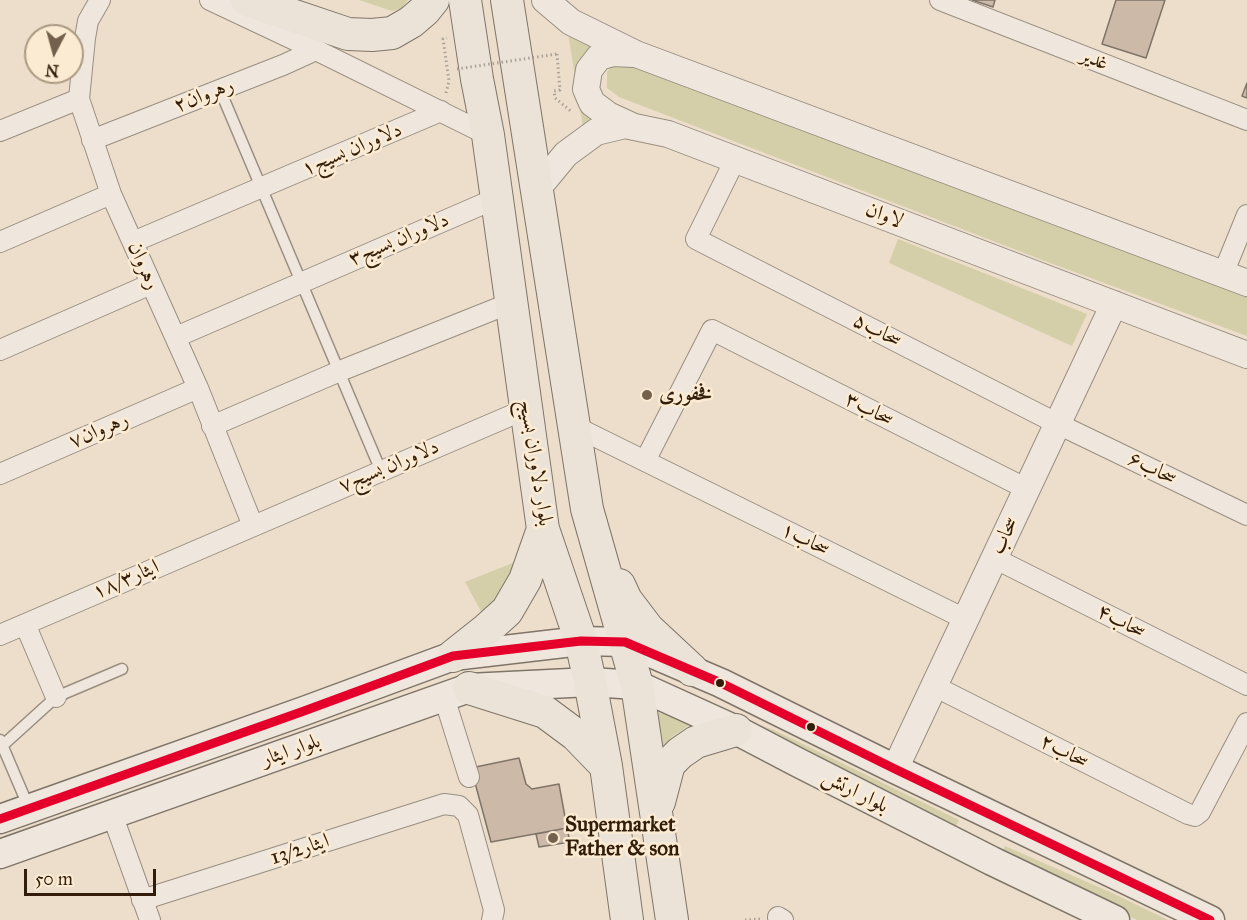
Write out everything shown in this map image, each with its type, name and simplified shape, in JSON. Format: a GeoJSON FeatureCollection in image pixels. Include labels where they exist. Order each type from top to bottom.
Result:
{"type":"FeatureCollection","features":[{"type":"Feature","properties":{"kind":"main road"},"geometry":{"type":"LineString","coordinates":[[247,0],[348,34],[372,35],[392,33],[411,22],[433,0]]}},
{"type":"Feature","properties":{"kind":"main road","name":"بلوار دلاوران بسیج"},"geometry":{"type":"LineString","coordinates":[[465,0],[513,302],[543,529],[581,641],[590,682],[606,766],[627,920]]}},
{"type":"Feature","properties":{"kind":"main road","name":"بلوار دلاوران بسیج"},"geometry":{"type":"LineString","coordinates":[[507,0],[587,510],[637,685],[672,920]]}},
{"type":"Feature","properties":{"kind":"main road"},"geometry":{"type":"LineString","coordinates":[[587,510],[626,600],[648,629],[692,670]]}},
{"type":"Feature","properties":{"kind":"main road"},"geometry":{"type":"LineString","coordinates":[[453,656],[507,611],[525,580],[543,529]]}},
{"type":"Feature","properties":{"kind":"main road","name":"بلوار ایثار"},"geometry":{"type":"LineString","coordinates":[[0,819],[453,656],[581,641],[625,642]]}},
{"type":"Feature","properties":{"kind":"main road","name":"بلوار ارتش"},"geometry":{"type":"LineString","coordinates":[[625,642],[692,670],[1210,920]]}},
{"type":"Feature","properties":{"kind":"main road","name":"بلوار ایثار"},"geometry":{"type":"LineString","coordinates":[[0,854],[457,692],[590,682]]}},
{"type":"Feature","properties":{"kind":"main road","name":"بلوار ارتش"},"geometry":{"type":"LineString","coordinates":[[590,682],[637,685],[736,730],[1110,919]]}},
{"type":"Feature","properties":{"kind":"main road"},"geometry":{"type":"LineString","coordinates":[[457,692],[545,712],[576,735],[606,766]]}},
{"type":"Feature","properties":{"kind":"main road"},"geometry":{"type":"LineString","coordinates":[[304,711],[315,742]]}},
{"type":"Feature","properties":{"kind":"main road"},"geometry":{"type":"LineString","coordinates":[[656,814],[669,764],[696,742],[736,730]]}},
{"type":"Feature","properties":{"kind":"main road"},"geometry":{"type":"LineString","coordinates":[[992,861],[1008,823]]}},
{"type":"Feature","properties":{"kind":"main road"},"geometry":{"type":"LineString","coordinates":[[621,869],[626,859],[637,854],[648,854],[658,861],[664,871]]}},
{"type":"Feature","properties":{"kind":"street","name":"رهروان"},"geometry":{"type":"LineString","coordinates":[[100,0],[88,21],[79,99],[111,194],[198,388],[253,525]]}},
{"type":"Feature","properties":{"kind":"street"},"geometry":{"type":"LineString","coordinates":[[210,0],[488,135]]}},
{"type":"Feature","properties":{"kind":"street"},"geometry":{"type":"LineString","coordinates":[[545,0],[571,22],[636,54],[1247,283]]}},
{"type":"Feature","properties":{"kind":"street","name":"غدیر"},"geometry":{"type":"LineString","coordinates":[[940,0],[1247,120]]}},
{"type":"Feature","properties":{"kind":"street","name":"رهروان۲"},"geometry":{"type":"LineString","coordinates":[[92,140],[316,50]]}},
{"type":"Feature","properties":{"kind":"street"},"geometry":{"type":"LineString","coordinates":[[634,127],[608,115],[592,103],[586,89],[589,70],[599,57],[613,53],[636,54]]}},
{"type":"Feature","properties":{"kind":"street"},"geometry":{"type":"LineString","coordinates":[[0,131],[79,99]]}},
{"type":"Feature","properties":{"kind":"street","name":"دلاوران بسیج۱"},"geometry":{"type":"LineString","coordinates":[[133,242],[441,111]]}},
{"type":"Feature","properties":{"kind":"street","name":"لاوان"},"geometry":{"type":"LineString","coordinates":[[537,189],[566,154],[596,132],[625,125],[668,134],[1247,354]]}},
{"type":"Feature","properties":{"kind":"street","name":"۵سحاب"},"geometry":{"type":"LineString","coordinates":[[735,160],[696,239],[1058,424]]}},
{"type":"Feature","properties":{"kind":"street"},"geometry":{"type":"LineString","coordinates":[[0,242],[111,194]]}},
{"type":"Feature","properties":{"kind":"street","name":"دلاوران بسیج۳"},"geometry":{"type":"LineString","coordinates":[[176,337],[497,198]]}},
{"type":"Feature","properties":{"kind":"street"},"geometry":{"type":"LineString","coordinates":[[1223,274],[1247,215]]}},
{"type":"Feature","properties":{"kind":"street"},"geometry":{"type":"LineString","coordinates":[[0,350],[151,284]]}},
{"type":"Feature","properties":{"kind":"street"},"geometry":{"type":"LineString","coordinates":[[212,426],[340,371],[513,302]]}},
{"type":"Feature","properties":{"kind":"street","name":"سحاب"},"geometry":{"type":"LineString","coordinates":[[895,769],[1114,304]]}},
{"type":"Feature","properties":{"kind":"street","name":"۳سحاب"},"geometry":{"type":"LineString","coordinates":[[645,461],[712,330],[1027,489]]}},
{"type":"Feature","properties":{"kind":"street","name":"رهروان۷"},"geometry":{"type":"LineString","coordinates":[[0,474],[198,388]]}},
{"type":"Feature","properties":{"kind":"street","name":"دلاوران بسیج۷"},"geometry":{"type":"LineString","coordinates":[[253,525],[526,409]]}},
{"type":"Feature","properties":{"kind":"street","name":"۶سحاب"},"geometry":{"type":"LineString","coordinates":[[1058,424],[1247,515]]}},
{"type":"Feature","properties":{"kind":"street","name":"۱سحاب"},"geometry":{"type":"LineString","coordinates":[[574,426],[965,619]]}},
{"type":"Feature","properties":{"kind":"street","name":"ایثار۱۸/۳"},"geometry":{"type":"LineString","coordinates":[[0,634],[253,525]]}},
{"type":"Feature","properties":{"kind":"street","name":"۴سحاب"},"geometry":{"type":"LineString","coordinates":[[994,558],[1247,685]]}},
{"type":"Feature","properties":{"kind":"street"},"geometry":{"type":"LineString","coordinates":[[25,624],[56,697]]}},
{"type":"Feature","properties":{"kind":"street","name":"۲سحاب"},"geometry":{"type":"LineString","coordinates":[[934,686],[1195,816],[1200,812],[1247,723]]}},
{"type":"Feature","properties":{"kind":"street"},"geometry":{"type":"LineString","coordinates":[[457,692],[469,777]]}},
{"type":"Feature","properties":{"kind":"street","name":"ایثار13/2"},"geometry":{"type":"LineString","coordinates":[[142,900],[444,804],[459,806],[468,814],[494,910],[493,919]]}},
{"type":"Feature","properties":{"kind":"street"},"geometry":{"type":"LineString","coordinates":[[112,814],[150,920]]}},
{"type":"Feature","properties":{"kind":"lane"},"geometry":{"type":"LineString","coordinates":[[220,90],[381,471]]}},
{"type":"Feature","properties":{"kind":"lane"},"geometry":{"type":"LineString","coordinates":[[30,808],[1,743],[56,697],[122,669]]}},
{"type":"Feature","properties":{"kind":"path"},"geometry":{"type":"LineString","coordinates":[[457,69],[556,54],[560,90],[554,91],[555,98]]}},
{"type":"Feature","properties":{"kind":"shaded area"},"geometry":{"type":"Polygon","coordinates":[[[359,0],[408,0],[402,8],[392,11],[359,0]]]}},
{"type":"Feature","properties":{"kind":"shaded area"},"geometry":{"type":"Polygon","coordinates":[[[567,27],[598,44],[589,52],[607,118],[584,133],[567,27]]]}},
{"type":"Feature","properties":{"kind":"shaded area"},"geometry":{"type":"Polygon","coordinates":[[[616,61],[634,62],[1247,291],[1247,336],[619,97],[607,88],[607,72],[616,61]]]}},
{"type":"Feature","properties":{"kind":"shaded area"},"geometry":{"type":"Polygon","coordinates":[[[898,239],[1087,314],[1072,346],[889,263],[898,239]]]}},
{"type":"Feature","properties":{"kind":"shaded area"},"geometry":{"type":"Polygon","coordinates":[[[515,562],[505,593],[482,613],[465,582],[515,562]]]}},
{"type":"Feature","properties":{"kind":"shaded area"},"geometry":{"type":"Polygon","coordinates":[[[652,710],[691,724],[672,737],[657,754],[652,710]]]}},
{"type":"Feature","properties":{"kind":"shaded area"},"geometry":{"type":"Polygon","coordinates":[[[718,710],[774,730],[959,820],[954,831],[718,710]]]}},
{"type":"Feature","properties":{"kind":"shaded area"},"geometry":{"type":"Polygon","coordinates":[[[1005,846],[1168,920],[1137,920],[1001,854],[1005,846]]]}},
{"type":"Feature","properties":{"kind":"building"},"geometry":{"type":"Polygon","coordinates":[[[972,0],[995,0],[993,7],[972,0]]]}},
{"type":"Feature","properties":{"kind":"building"},"geometry":{"type":"Polygon","coordinates":[[[1116,0],[1165,0],[1146,58],[1102,44],[1116,0]]]}},
{"type":"Feature","properties":{"kind":"building"},"geometry":{"type":"Polygon","coordinates":[[[1247,83],[1247,98],[1242,96],[1247,83]]]}},
{"type":"Feature","properties":{"kind":"building"},"geometry":{"type":"Polygon","coordinates":[[[519,758],[526,784],[532,789],[559,784],[567,828],[491,842],[471,768],[519,758]]]}},
{"type":"Feature","properties":{"kind":"building","name":"Supermarket Father & son"},"geometry":{"type":"Polygon","coordinates":[[[567,828],[570,842],[539,847],[536,834],[567,828]]]}},
{"type":"Feature","properties":{"kind":"transit line"},"geometry":{"type":"LineString","coordinates":[[0,819],[453,656],[581,641],[625,642],[721,683],[1210,920]]}},
{"type":"Feature","properties":{"kind":"place","name":"فخفوری"},"geometry":{"type":"Point","coordinates":[647,395]}},
{"type":"Feature","properties":{"kind":"place","name":"Supermarket Father & son"},"geometry":{"type":"Point","coordinates":[553,838]}}]}
